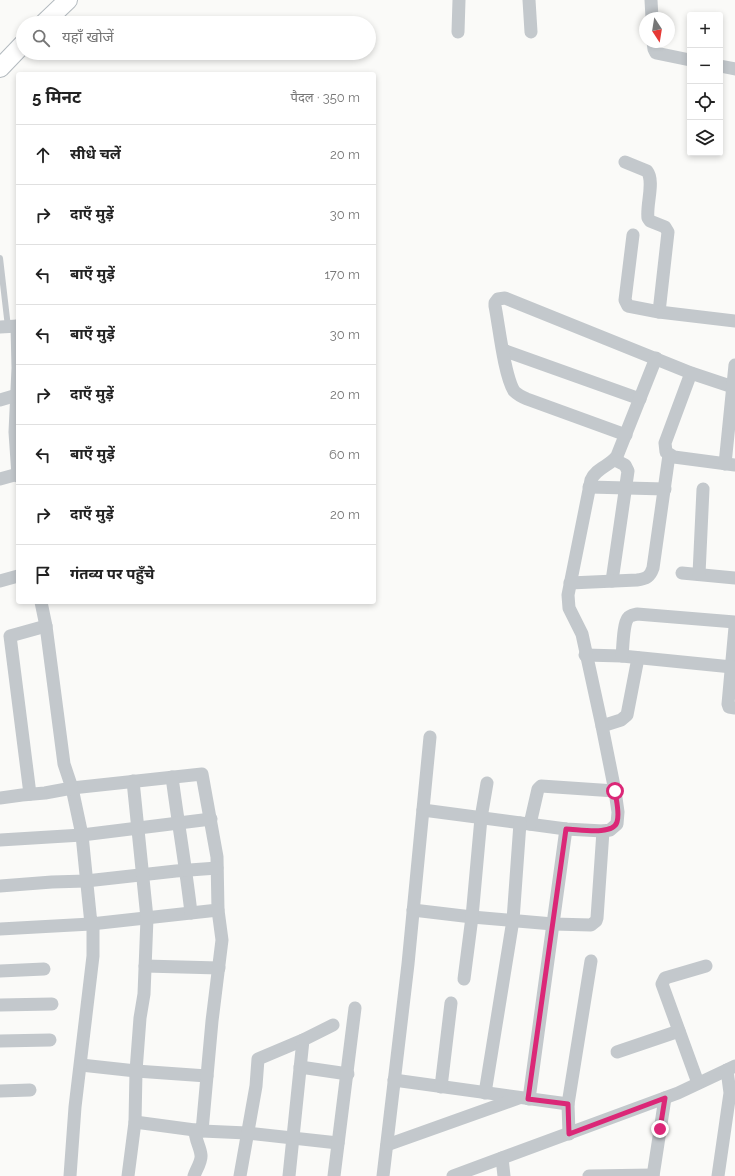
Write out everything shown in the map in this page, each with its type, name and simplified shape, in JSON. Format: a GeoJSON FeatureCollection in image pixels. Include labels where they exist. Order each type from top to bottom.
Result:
{"type":"FeatureCollection","features":[{"type":"Feature","properties":{"kind":"street"},"geometry":{"type":"LineString","coordinates":[[51,16],[68,0]]}},
{"type":"Feature","properties":{"kind":"street"},"geometry":{"type":"LineString","coordinates":[[458,32],[459,0]]}},
{"type":"Feature","properties":{"kind":"street"},"geometry":{"type":"LineString","coordinates":[[529,0],[531,32]]}},
{"type":"Feature","properties":{"kind":"street"},"geometry":{"type":"LineString","coordinates":[[651,0],[652,12]]}},
{"type":"Feature","properties":{"kind":"street"},"geometry":{"type":"LineString","coordinates":[[654,48],[656,53],[687,59]]}},
{"type":"Feature","properties":{"kind":"street"},"geometry":{"type":"LineString","coordinates":[[0,68],[16,51]]}},
{"type":"Feature","properties":{"kind":"street"},"geometry":{"type":"LineString","coordinates":[[723,67],[735,69]]}},
{"type":"Feature","properties":{"kind":"street"},"geometry":{"type":"LineString","coordinates":[[625,162],[647,171],[649,174],[648,218],[650,221],[665,227],[668,232],[659,312]]}},
{"type":"Feature","properties":{"kind":"street"},"geometry":{"type":"LineString","coordinates":[[633,235],[625,300],[626,304],[631,308],[735,321]]}},
{"type":"Feature","properties":{"kind":"street"},"geometry":{"type":"LineString","coordinates":[[626,435],[520,396],[515,392],[508,375],[495,306],[496,300],[502,298],[691,373],[734,376],[730,464],[669,455],[665,450],[665,443],[691,373]]}},
{"type":"Feature","properties":{"kind":"street"},"geometry":{"type":"LineString","coordinates":[[11,327],[16,384]]}},
{"type":"Feature","properties":{"kind":"street"},"geometry":{"type":"LineString","coordinates":[[503,350],[640,399]]}},
{"type":"Feature","properties":{"kind":"street"},"geometry":{"type":"LineString","coordinates":[[423,810],[566,829],[603,831],[610,830],[617,824],[618,812],[615,791],[582,634],[569,608],[568,602],[570,583],[589,487],[593,475],[614,460],[626,435],[656,358]]}},
{"type":"Feature","properties":{"kind":"street"},"geometry":{"type":"LineString","coordinates":[[0,400],[16,395]]}},
{"type":"Feature","properties":{"kind":"street"},"geometry":{"type":"LineString","coordinates":[[16,414],[16,446]]}},
{"type":"Feature","properties":{"kind":"street"},"geometry":{"type":"LineString","coordinates":[[570,583],[643,580],[651,575],[669,455]]}},
{"type":"Feature","properties":{"kind":"street"},"geometry":{"type":"LineString","coordinates":[[612,581],[626,487],[627,469],[625,465],[614,460]]}},
{"type":"Feature","properties":{"kind":"street"},"geometry":{"type":"LineString","coordinates":[[0,479],[16,475]]}},
{"type":"Feature","properties":{"kind":"street"},"geometry":{"type":"LineString","coordinates":[[589,487],[664,489]]}},
{"type":"Feature","properties":{"kind":"street"},"geometry":{"type":"LineString","coordinates":[[699,574],[703,489]]}},
{"type":"Feature","properties":{"kind":"street"},"geometry":{"type":"LineString","coordinates":[[682,573],[735,578]]}},
{"type":"Feature","properties":{"kind":"street"},"geometry":{"type":"LineString","coordinates":[[0,581],[16,577]]}},
{"type":"Feature","properties":{"kind":"street"},"geometry":{"type":"LineString","coordinates":[[41,604],[46,626],[64,764],[72,788],[82,835],[92,924],[93,956],[75,1106],[70,1176]]}},
{"type":"Feature","properties":{"kind":"street"},"geometry":{"type":"LineString","coordinates":[[622,656],[626,623],[629,616],[637,614],[735,622]]}},
{"type":"Feature","properties":{"kind":"street"},"geometry":{"type":"LineString","coordinates":[[30,794],[10,636],[46,626]]}},
{"type":"Feature","properties":{"kind":"street"},"geometry":{"type":"LineString","coordinates":[[735,627],[728,704],[729,707],[735,708]]}},
{"type":"Feature","properties":{"kind":"street"},"geometry":{"type":"LineString","coordinates":[[586,655],[622,656],[732,667]]}},
{"type":"Feature","properties":{"kind":"street"},"geometry":{"type":"LineString","coordinates":[[602,726],[621,720],[627,715],[638,658]]}},
{"type":"Feature","properties":{"kind":"street"},"geometry":{"type":"LineString","coordinates":[[383,1176],[413,910],[430,737]]}},
{"type":"Feature","properties":{"kind":"street"},"geometry":{"type":"LineString","coordinates":[[0,798],[45,793],[72,788],[202,774],[217,857],[218,910],[222,940],[207,1076],[199,1130],[195,1139],[201,1153],[201,1157],[194,1176]]}},
{"type":"Feature","properties":{"kind":"street"},"geometry":{"type":"LineString","coordinates":[[172,777],[192,913]]}},
{"type":"Feature","properties":{"kind":"street"},"geometry":{"type":"LineString","coordinates":[[128,1176],[135,1122],[136,1071],[140,1018],[144,994],[147,918],[133,781]]}},
{"type":"Feature","properties":{"kind":"street"},"geometry":{"type":"LineString","coordinates":[[464,979],[472,917],[481,818],[488,783]]}},
{"type":"Feature","properties":{"kind":"street"},"geometry":{"type":"LineString","coordinates":[[485,1093],[513,920],[525,823],[538,790],[541,786],[615,791]]}},
{"type":"Feature","properties":{"kind":"street"},"geometry":{"type":"LineString","coordinates":[[0,840],[82,835],[211,819]]}},
{"type":"Feature","properties":{"kind":"street"},"geometry":{"type":"LineString","coordinates":[[524,1098],[553,924],[566,829]]}},
{"type":"Feature","properties":{"kind":"street"},"geometry":{"type":"LineString","coordinates":[[413,910],[553,924],[592,925],[596,921],[603,831]]}},
{"type":"Feature","properties":{"kind":"street"},"geometry":{"type":"LineString","coordinates":[[0,886],[86,881],[217,868]]}},
{"type":"Feature","properties":{"kind":"street"},"geometry":{"type":"LineString","coordinates":[[0,929],[92,924],[218,910]]}},
{"type":"Feature","properties":{"kind":"street"},"geometry":{"type":"LineString","coordinates":[[569,1134],[568,1104],[591,961]]}},
{"type":"Feature","properties":{"kind":"street"},"geometry":{"type":"LineString","coordinates":[[145,966],[219,968]]}},
{"type":"Feature","properties":{"kind":"street"},"geometry":{"type":"LineString","coordinates":[[698,1083],[663,988],[663,980],[670,976],[706,966]]}},
{"type":"Feature","properties":{"kind":"street"},"geometry":{"type":"LineString","coordinates":[[0,971],[44,969]]}},
{"type":"Feature","properties":{"kind":"street"},"geometry":{"type":"LineString","coordinates":[[441,1087],[451,1003]]}},
{"type":"Feature","properties":{"kind":"street"},"geometry":{"type":"LineString","coordinates":[[0,1005],[52,1004]]}},
{"type":"Feature","properties":{"kind":"street"},"geometry":{"type":"LineString","coordinates":[[334,1176],[348,1074],[355,1008]]}},
{"type":"Feature","properties":{"kind":"street"},"geometry":{"type":"LineString","coordinates":[[240,1176],[256,1086],[258,1059],[303,1040],[333,1025]]}},
{"type":"Feature","properties":{"kind":"street"},"geometry":{"type":"LineString","coordinates":[[616,1052],[679,1031]]}},
{"type":"Feature","properties":{"kind":"street"},"geometry":{"type":"LineString","coordinates":[[0,1041],[50,1040]]}},
{"type":"Feature","properties":{"kind":"street"},"geometry":{"type":"LineString","coordinates":[[289,1176],[303,1040]]}},
{"type":"Feature","properties":{"kind":"street"},"geometry":{"type":"LineString","coordinates":[[81,1065],[207,1076]]}},
{"type":"Feature","properties":{"kind":"street"},"geometry":{"type":"LineString","coordinates":[[300,1067],[348,1074]]}},
{"type":"Feature","properties":{"kind":"street"},"geometry":{"type":"LineString","coordinates":[[453,1176],[665,1098],[731,1068],[730,1094],[718,1176]]}},
{"type":"Feature","properties":{"kind":"street"},"geometry":{"type":"LineString","coordinates":[[394,1080],[568,1104]]}},
{"type":"Feature","properties":{"kind":"street"},"geometry":{"type":"LineString","coordinates":[[0,1092],[30,1090]]}},
{"type":"Feature","properties":{"kind":"street"},"geometry":{"type":"LineString","coordinates":[[387,1145],[524,1098]]}},
{"type":"Feature","properties":{"kind":"street"},"geometry":{"type":"LineString","coordinates":[[589,1176],[653,1175],[665,1098]]}},
{"type":"Feature","properties":{"kind":"street"},"geometry":{"type":"LineString","coordinates":[[135,1122],[199,1130],[293,1137],[338,1143]]}},
{"type":"Feature","properties":{"kind":"street"},"geometry":{"type":"LineString","coordinates":[[502,1158],[504,1176]]}},
{"type":"Feature","properties":{"kind":"lane"},"geometry":{"type":"LineString","coordinates":[[0,258],[11,327]]}},
{"type":"Feature","properties":{"kind":"route"},"geometry":{"type":"LineString","coordinates":[[615,791],[618,820],[614,828],[603,831],[566,829],[528,1099],[568,1104],[569,1134],[665,1098],[660,1129]]}}]}
